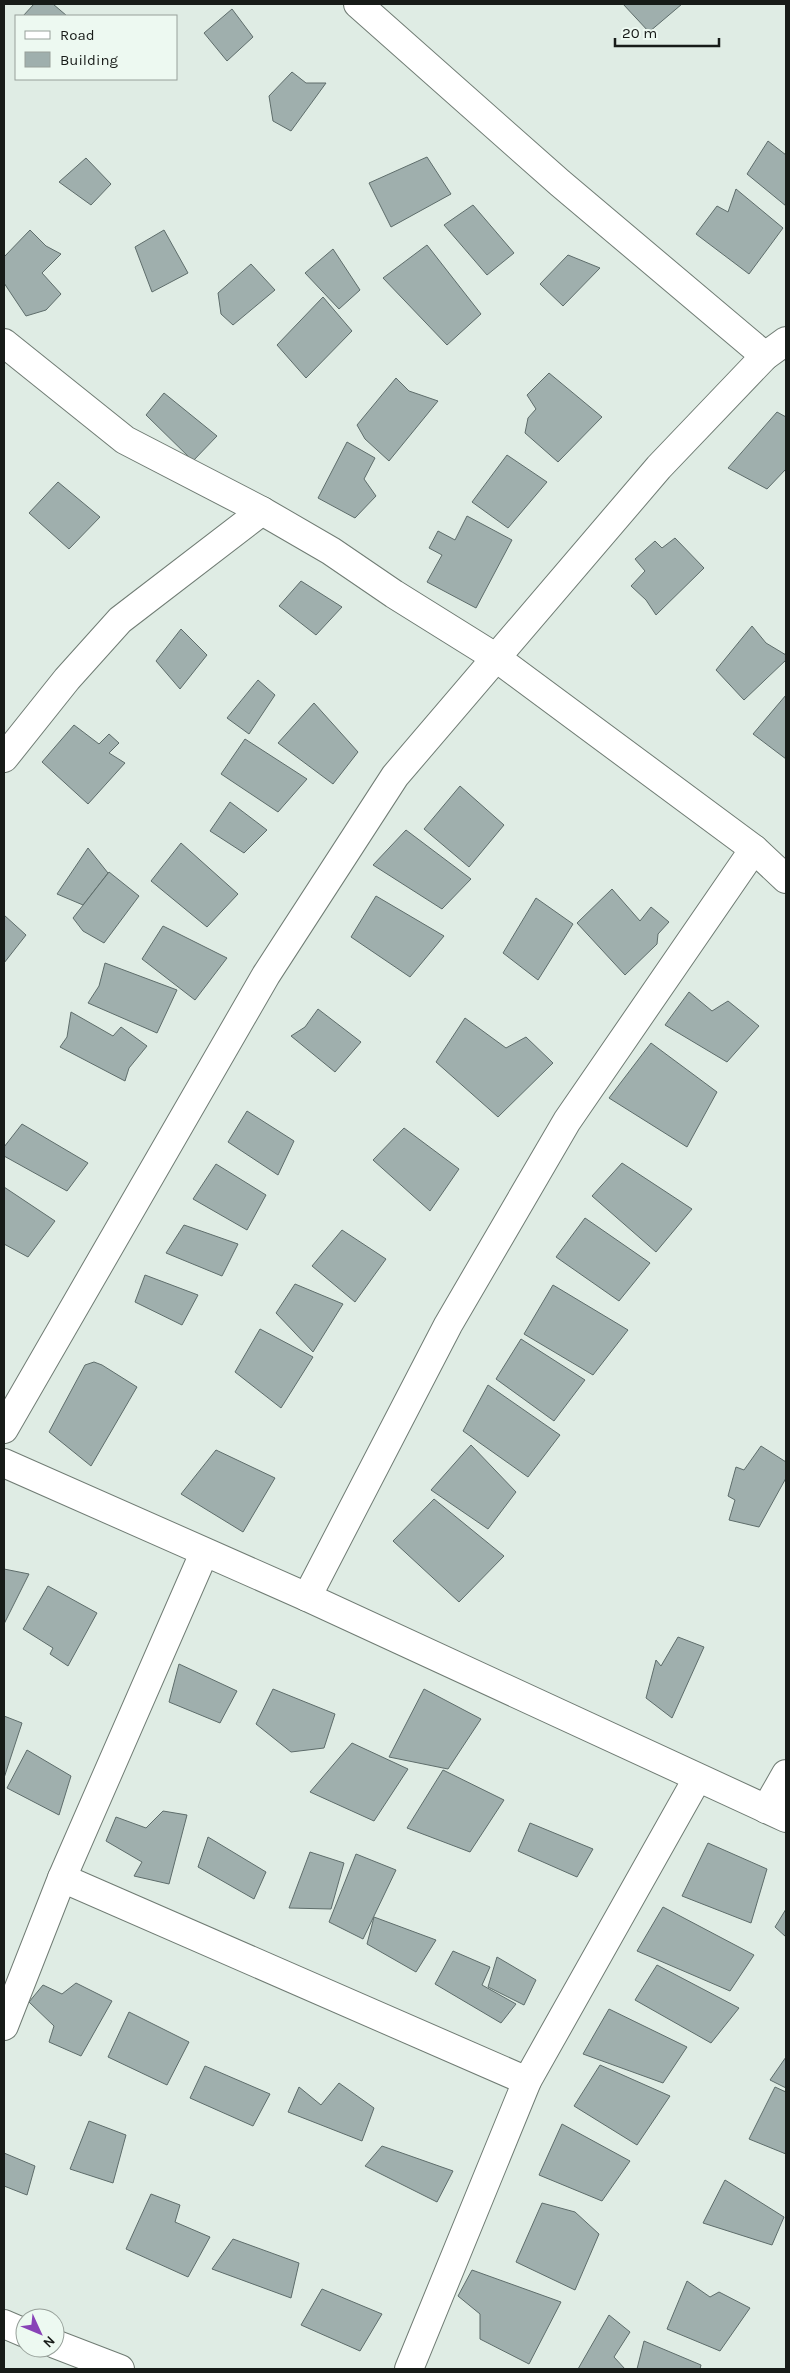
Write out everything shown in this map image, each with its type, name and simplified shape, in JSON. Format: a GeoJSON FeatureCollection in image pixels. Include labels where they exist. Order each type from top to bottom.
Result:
{"type":"FeatureCollection","features":[{"type":"Feature","properties":{"kind":"street"},"geometry":{"type":"LineString","coordinates":[[4,1429],[266,975],[395,776],[659,467],[775,348],[560,183],[358,4]]}},
{"type":"Feature","properties":{"kind":"street"},"geometry":{"type":"LineString","coordinates":[[4,343],[125,440],[262,511],[331,551],[394,594],[495,657],[754,849],[786,879]]}},
{"type":"Feature","properties":{"kind":"street"},"geometry":{"type":"LineString","coordinates":[[4,758],[67,679],[120,620],[262,511]]}},
{"type":"Feature","properties":{"kind":"street"},"geometry":{"type":"LineString","coordinates":[[307,1597],[448,1325],[567,1121],[754,849]]}},
{"type":"Feature","properties":{"kind":"street"},"geometry":{"type":"LineString","coordinates":[[4,1463],[307,1597],[776,1814],[786,1774]]}},
{"type":"Feature","properties":{"kind":"street"},"geometry":{"type":"LineString","coordinates":[[4,2026],[62,1878],[204,1553]]}},
{"type":"Feature","properties":{"kind":"street"},"geometry":{"type":"LineString","coordinates":[[409,2369],[527,2081],[697,1779]]}},
{"type":"Feature","properties":{"kind":"street"},"geometry":{"type":"LineString","coordinates":[[62,1878],[527,2081]]}},
{"type":"Feature","properties":{"kind":"street"},"geometry":{"type":"LineString","coordinates":[[65,2348],[120,2369]]}},
{"type":"Feature","properties":{"kind":"building"},"geometry":{"type":"Polygon","coordinates":[[[34,4],[53,4],[66,15],[24,15],[34,4]]]}},
{"type":"Feature","properties":{"kind":"building"},"geometry":{"type":"Polygon","coordinates":[[[623,4],[682,4],[649,32],[623,4]]]}},
{"type":"Feature","properties":{"kind":"building"},"geometry":{"type":"Polygon","coordinates":[[[232,9],[253,37],[227,61],[204,33],[232,9]]]}},
{"type":"Feature","properties":{"kind":"building"},"geometry":{"type":"Polygon","coordinates":[[[292,72],[306,83],[326,83],[291,131],[273,121],[269,96],[292,72]]]}},
{"type":"Feature","properties":{"kind":"building"},"geometry":{"type":"Polygon","coordinates":[[[768,141],[786,155],[786,206],[747,174],[768,141]]]}},
{"type":"Feature","properties":{"kind":"building"},"geometry":{"type":"Polygon","coordinates":[[[427,157],[451,194],[391,227],[369,183],[427,157]]]}},
{"type":"Feature","properties":{"kind":"building"},"geometry":{"type":"Polygon","coordinates":[[[86,158],[111,184],[91,205],[59,182],[86,158]]]}},
{"type":"Feature","properties":{"kind":"building"},"geometry":{"type":"Polygon","coordinates":[[[736,189],[783,228],[749,274],[696,234],[717,206],[728,212],[736,189]]]}},
{"type":"Feature","properties":{"kind":"building"},"geometry":{"type":"Polygon","coordinates":[[[473,205],[514,253],[487,275],[444,225],[473,205]]]}},
{"type":"Feature","properties":{"kind":"building"},"geometry":{"type":"Polygon","coordinates":[[[30,230],[46,246],[61,254],[42,273],[61,294],[46,310],[26,316],[4,283],[4,257],[30,230]]]}},
{"type":"Feature","properties":{"kind":"building"},"geometry":{"type":"Polygon","coordinates":[[[164,230],[188,273],[152,292],[135,247],[164,230]]]}},
{"type":"Feature","properties":{"kind":"building"},"geometry":{"type":"Polygon","coordinates":[[[427,245],[481,314],[447,345],[383,278],[427,245]]]}},
{"type":"Feature","properties":{"kind":"building"},"geometry":{"type":"Polygon","coordinates":[[[333,249],[360,290],[339,309],[305,273],[333,249]]]}},
{"type":"Feature","properties":{"kind":"building"},"geometry":{"type":"Polygon","coordinates":[[[568,255],[600,268],[563,306],[540,284],[568,255]]]}},
{"type":"Feature","properties":{"kind":"building"},"geometry":{"type":"Polygon","coordinates":[[[251,264],[275,290],[233,325],[221,314],[218,293],[251,264]]]}},
{"type":"Feature","properties":{"kind":"building"},"geometry":{"type":"Polygon","coordinates":[[[323,297],[352,331],[306,378],[277,345],[323,297]]]}},
{"type":"Feature","properties":{"kind":"building"},"geometry":{"type":"Polygon","coordinates":[[[549,373],[602,417],[558,462],[525,433],[528,418],[536,409],[527,395],[549,373]]]}},
{"type":"Feature","properties":{"kind":"building"},"geometry":{"type":"Polygon","coordinates":[[[396,378],[409,391],[438,401],[389,461],[365,439],[357,425],[396,378]]]}},
{"type":"Feature","properties":{"kind":"building"},"geometry":{"type":"Polygon","coordinates":[[[164,393],[217,436],[193,461],[146,415],[164,393]]]}},
{"type":"Feature","properties":{"kind":"building"},"geometry":{"type":"Polygon","coordinates":[[[777,412],[786,417],[786,469],[767,489],[728,468],[777,412]]]}},
{"type":"Feature","properties":{"kind":"building"},"geometry":{"type":"Polygon","coordinates":[[[347,442],[375,458],[364,479],[376,496],[355,518],[318,498],[347,442]]]}},
{"type":"Feature","properties":{"kind":"building"},"geometry":{"type":"Polygon","coordinates":[[[507,455],[547,482],[508,528],[472,502],[507,455]]]}},
{"type":"Feature","properties":{"kind":"building"},"geometry":{"type":"Polygon","coordinates":[[[58,482],[100,517],[69,549],[29,513],[58,482]]]}},
{"type":"Feature","properties":{"kind":"building"},"geometry":{"type":"Polygon","coordinates":[[[467,516],[512,540],[476,608],[427,582],[442,555],[429,548],[438,531],[455,540],[467,516]]]}},
{"type":"Feature","properties":{"kind":"building"},"geometry":{"type":"Polygon","coordinates":[[[675,538],[704,568],[656,615],[646,600],[631,586],[645,571],[635,559],[655,541],[662,548],[675,538]]]}},
{"type":"Feature","properties":{"kind":"building"},"geometry":{"type":"Polygon","coordinates":[[[301,581],[342,607],[316,635],[279,606],[301,581]]]}},
{"type":"Feature","properties":{"kind":"building"},"geometry":{"type":"Polygon","coordinates":[[[752,626],[766,643],[786,655],[786,660],[744,700],[716,670],[752,626]]]}},
{"type":"Feature","properties":{"kind":"building"},"geometry":{"type":"Polygon","coordinates":[[[181,629],[207,655],[180,689],[156,661],[181,629]]]}},
{"type":"Feature","properties":{"kind":"building"},"geometry":{"type":"Polygon","coordinates":[[[258,680],[275,695],[249,734],[227,718],[258,680]]]}},
{"type":"Feature","properties":{"kind":"building"},"geometry":{"type":"Polygon","coordinates":[[[786,695],[786,759],[753,734],[786,695]]]}},
{"type":"Feature","properties":{"kind":"building"},"geometry":{"type":"Polygon","coordinates":[[[314,703],[358,752],[333,784],[278,743],[314,703]]]}},
{"type":"Feature","properties":{"kind":"building"},"geometry":{"type":"Polygon","coordinates":[[[74,725],[99,744],[109,734],[119,743],[109,753],[125,763],[88,804],[42,762],[74,725]]]}},
{"type":"Feature","properties":{"kind":"building"},"geometry":{"type":"Polygon","coordinates":[[[245,739],[307,779],[278,812],[221,774],[245,739]]]}},
{"type":"Feature","properties":{"kind":"building"},"geometry":{"type":"Polygon","coordinates":[[[460,786],[504,825],[469,867],[424,829],[460,786]]]}},
{"type":"Feature","properties":{"kind":"building"},"geometry":{"type":"Polygon","coordinates":[[[230,802],[267,830],[244,853],[210,831],[230,802]]]}},
{"type":"Feature","properties":{"kind":"building"},"geometry":{"type":"Polygon","coordinates":[[[406,830],[471,879],[442,909],[373,865],[406,830]]]}},
{"type":"Feature","properties":{"kind":"building"},"geometry":{"type":"Polygon","coordinates":[[[181,843],[238,894],[207,927],[151,881],[181,843]]]}},
{"type":"Feature","properties":{"kind":"building"},"geometry":{"type":"Polygon","coordinates":[[[88,848],[108,873],[83,905],[57,894],[88,848]]]}},
{"type":"Feature","properties":{"kind":"building"},"geometry":{"type":"Polygon","coordinates":[[[109,872],[139,896],[104,943],[83,931],[73,918],[109,872]]]}},
{"type":"Feature","properties":{"kind":"building"},"geometry":{"type":"Polygon","coordinates":[[[612,889],[640,921],[651,907],[669,922],[658,934],[657,944],[625,975],[577,923],[612,889]]]}},
{"type":"Feature","properties":{"kind":"building"},"geometry":{"type":"Polygon","coordinates":[[[376,896],[444,936],[410,977],[351,937],[376,896]]]}},
{"type":"Feature","properties":{"kind":"building"},"geometry":{"type":"Polygon","coordinates":[[[536,898],[573,924],[538,980],[503,953],[536,898]]]}},
{"type":"Feature","properties":{"kind":"building"},"geometry":{"type":"Polygon","coordinates":[[[4,915],[26,935],[4,963],[4,915]]]}},
{"type":"Feature","properties":{"kind":"building"},"geometry":{"type":"Polygon","coordinates":[[[163,926],[227,958],[195,1000],[142,959],[163,926]]]}},
{"type":"Feature","properties":{"kind":"building"},"geometry":{"type":"Polygon","coordinates":[[[105,963],[177,990],[157,1033],[88,1003],[99,986],[105,963]]]}},
{"type":"Feature","properties":{"kind":"building"},"geometry":{"type":"Polygon","coordinates":[[[689,992],[712,1011],[728,1001],[759,1026],[727,1062],[665,1025],[689,992]]]}},
{"type":"Feature","properties":{"kind":"building"},"geometry":{"type":"Polygon","coordinates":[[[318,1009],[361,1042],[335,1072],[291,1036],[305,1027],[318,1009]]]}},
{"type":"Feature","properties":{"kind":"building"},"geometry":{"type":"Polygon","coordinates":[[[71,1012],[113,1036],[121,1027],[147,1046],[129,1068],[125,1081],[60,1047],[67,1037],[71,1012]]]}},
{"type":"Feature","properties":{"kind":"building"},"geometry":{"type":"Polygon","coordinates":[[[465,1018],[506,1048],[526,1037],[553,1063],[498,1117],[436,1062],[465,1018]]]}},
{"type":"Feature","properties":{"kind":"building"},"geometry":{"type":"Polygon","coordinates":[[[651,1043],[717,1092],[687,1147],[609,1098],[651,1043]]]}},
{"type":"Feature","properties":{"kind":"building"},"geometry":{"type":"Polygon","coordinates":[[[247,1111],[294,1141],[278,1175],[228,1142],[247,1111]]]}},
{"type":"Feature","properties":{"kind":"building"},"geometry":{"type":"Polygon","coordinates":[[[22,1124],[88,1163],[67,1191],[4,1156],[4,1147],[22,1124]]]}},
{"type":"Feature","properties":{"kind":"building"},"geometry":{"type":"Polygon","coordinates":[[[404,1128],[459,1169],[430,1211],[373,1160],[404,1128]]]}},
{"type":"Feature","properties":{"kind":"building"},"geometry":{"type":"Polygon","coordinates":[[[622,1163],[692,1209],[656,1252],[592,1196],[622,1163]]]}},
{"type":"Feature","properties":{"kind":"building"},"geometry":{"type":"Polygon","coordinates":[[[216,1164],[266,1195],[247,1230],[193,1199],[216,1164]]]}},
{"type":"Feature","properties":{"kind":"building"},"geometry":{"type":"Polygon","coordinates":[[[4,1187],[55,1221],[28,1257],[4,1244],[4,1187]]]}},
{"type":"Feature","properties":{"kind":"building"},"geometry":{"type":"Polygon","coordinates":[[[585,1218],[650,1263],[619,1301],[556,1257],[585,1218]]]}},
{"type":"Feature","properties":{"kind":"building"},"geometry":{"type":"Polygon","coordinates":[[[184,1225],[238,1244],[222,1276],[166,1253],[184,1225]]]}},
{"type":"Feature","properties":{"kind":"building"},"geometry":{"type":"Polygon","coordinates":[[[342,1230],[386,1259],[355,1302],[312,1266],[342,1230]]]}},
{"type":"Feature","properties":{"kind":"building"},"geometry":{"type":"Polygon","coordinates":[[[145,1275],[198,1295],[182,1325],[135,1302],[145,1275]]]}},
{"type":"Feature","properties":{"kind":"building"},"geometry":{"type":"Polygon","coordinates":[[[295,1284],[343,1304],[313,1352],[276,1313],[295,1284]]]}},
{"type":"Feature","properties":{"kind":"building"},"geometry":{"type":"Polygon","coordinates":[[[553,1285],[628,1330],[593,1375],[524,1334],[553,1285]]]}},
{"type":"Feature","properties":{"kind":"building"},"geometry":{"type":"Polygon","coordinates":[[[260,1329],[313,1357],[281,1408],[235,1372],[260,1329]]]}},
{"type":"Feature","properties":{"kind":"building"},"geometry":{"type":"Polygon","coordinates":[[[521,1339],[585,1380],[554,1421],[496,1379],[521,1339]]]}},
{"type":"Feature","properties":{"kind":"building"},"geometry":{"type":"Polygon","coordinates":[[[94,1362],[137,1387],[91,1466],[49,1432],[85,1365],[94,1362]]]}},
{"type":"Feature","properties":{"kind":"building"},"geometry":{"type":"Polygon","coordinates":[[[488,1385],[560,1435],[528,1477],[463,1431],[488,1385]]]}},
{"type":"Feature","properties":{"kind":"building"},"geometry":{"type":"Polygon","coordinates":[[[471,1445],[516,1492],[488,1529],[431,1490],[471,1445]]]}},
{"type":"Feature","properties":{"kind":"building"},"geometry":{"type":"Polygon","coordinates":[[[761,1446],[786,1462],[786,1478],[759,1527],[729,1520],[735,1500],[728,1496],[736,1467],[744,1470],[761,1446]]]}},
{"type":"Feature","properties":{"kind":"building"},"geometry":{"type":"Polygon","coordinates":[[[216,1450],[275,1478],[243,1532],[181,1494],[216,1450]]]}},
{"type":"Feature","properties":{"kind":"building"},"geometry":{"type":"Polygon","coordinates":[[[434,1499],[504,1556],[459,1602],[393,1541],[434,1499]]]}},
{"type":"Feature","properties":{"kind":"building"},"geometry":{"type":"Polygon","coordinates":[[[4,1569],[29,1574],[4,1624],[4,1569]]]}},
{"type":"Feature","properties":{"kind":"building"},"geometry":{"type":"Polygon","coordinates":[[[48,1586],[97,1613],[68,1666],[50,1654],[53,1648],[23,1629],[48,1586]]]}},
{"type":"Feature","properties":{"kind":"building"},"geometry":{"type":"Polygon","coordinates":[[[678,1637],[704,1647],[672,1718],[646,1698],[656,1660],[661,1666],[678,1637]]]}},
{"type":"Feature","properties":{"kind":"building"},"geometry":{"type":"Polygon","coordinates":[[[179,1664],[237,1691],[220,1723],[169,1702],[179,1664]]]}},
{"type":"Feature","properties":{"kind":"building"},"geometry":{"type":"Polygon","coordinates":[[[273,1689],[335,1714],[324,1748],[291,1752],[256,1724],[273,1689]]]}},
{"type":"Feature","properties":{"kind":"building"},"geometry":{"type":"Polygon","coordinates":[[[424,1689],[481,1719],[448,1769],[389,1757],[424,1689]]]}},
{"type":"Feature","properties":{"kind":"building"},"geometry":{"type":"Polygon","coordinates":[[[4,1716],[22,1723],[4,1778],[4,1716]]]}},
{"type":"Feature","properties":{"kind":"building"},"geometry":{"type":"Polygon","coordinates":[[[352,1743],[408,1769],[374,1821],[310,1792],[352,1743]]]}},
{"type":"Feature","properties":{"kind":"building"},"geometry":{"type":"Polygon","coordinates":[[[27,1750],[71,1776],[59,1815],[7,1788],[27,1750]]]}},
{"type":"Feature","properties":{"kind":"building"},"geometry":{"type":"Polygon","coordinates":[[[443,1770],[504,1800],[470,1852],[407,1828],[443,1770]]]}},
{"type":"Feature","properties":{"kind":"building"},"geometry":{"type":"Polygon","coordinates":[[[163,1811],[187,1815],[169,1884],[134,1876],[142,1862],[106,1841],[116,1817],[146,1828],[163,1811]]]}},
{"type":"Feature","properties":{"kind":"building"},"geometry":{"type":"Polygon","coordinates":[[[530,1823],[593,1849],[577,1877],[518,1851],[530,1823]]]}},
{"type":"Feature","properties":{"kind":"building"},"geometry":{"type":"Polygon","coordinates":[[[208,1837],[266,1872],[254,1899],[198,1867],[208,1837]]]}},
{"type":"Feature","properties":{"kind":"building"},"geometry":{"type":"Polygon","coordinates":[[[708,1843],[767,1869],[751,1923],[682,1896],[708,1843]]]}},
{"type":"Feature","properties":{"kind":"building"},"geometry":{"type":"Polygon","coordinates":[[[310,1852],[344,1863],[331,1909],[289,1908],[310,1852]]]}},
{"type":"Feature","properties":{"kind":"building"},"geometry":{"type":"Polygon","coordinates":[[[356,1854],[396,1870],[363,1939],[329,1922],[356,1854]]]}},
{"type":"Feature","properties":{"kind":"building"},"geometry":{"type":"Polygon","coordinates":[[[663,1907],[754,1955],[730,1991],[637,1951],[663,1907]]]}},
{"type":"Feature","properties":{"kind":"building"},"geometry":{"type":"Polygon","coordinates":[[[786,1909],[786,1937],[775,1927],[786,1909]]]}},
{"type":"Feature","properties":{"kind":"building"},"geometry":{"type":"Polygon","coordinates":[[[374,1917],[436,1940],[416,1972],[367,1944],[374,1917]]]}},
{"type":"Feature","properties":{"kind":"building"},"geometry":{"type":"Polygon","coordinates":[[[453,1951],[490,1967],[482,1985],[516,2004],[501,2023],[435,1984],[453,1951]]]}},
{"type":"Feature","properties":{"kind":"building"},"geometry":{"type":"Polygon","coordinates":[[[497,1957],[536,1980],[524,2005],[488,1987],[497,1957]]]}},
{"type":"Feature","properties":{"kind":"building"},"geometry":{"type":"Polygon","coordinates":[[[657,1965],[739,2008],[711,2043],[635,2000],[657,1965]]]}},
{"type":"Feature","properties":{"kind":"building"},"geometry":{"type":"Polygon","coordinates":[[[76,1983],[112,2001],[81,2056],[49,2042],[54,2026],[29,2002],[43,1985],[62,1994],[76,1983]]]}},
{"type":"Feature","properties":{"kind":"building"},"geometry":{"type":"Polygon","coordinates":[[[609,2009],[687,2047],[663,2083],[583,2054],[609,2009]]]}},
{"type":"Feature","properties":{"kind":"building"},"geometry":{"type":"Polygon","coordinates":[[[129,2012],[189,2042],[167,2085],[108,2057],[129,2012]]]}},
{"type":"Feature","properties":{"kind":"building"},"geometry":{"type":"Polygon","coordinates":[[[786,2057],[786,2088],[770,2080],[786,2057]]]}},
{"type":"Feature","properties":{"kind":"building"},"geometry":{"type":"Polygon","coordinates":[[[600,2065],[670,2096],[637,2145],[574,2106],[600,2065]]]}},
{"type":"Feature","properties":{"kind":"building"},"geometry":{"type":"Polygon","coordinates":[[[205,2066],[270,2094],[253,2126],[190,2098],[205,2066]]]}},
{"type":"Feature","properties":{"kind":"building"},"geometry":{"type":"Polygon","coordinates":[[[339,2083],[374,2108],[362,2141],[288,2112],[299,2087],[321,2105],[339,2083]]]}},
{"type":"Feature","properties":{"kind":"building"},"geometry":{"type":"Polygon","coordinates":[[[775,2087],[786,2092],[786,2154],[749,2139],[775,2087]]]}},
{"type":"Feature","properties":{"kind":"building"},"geometry":{"type":"Polygon","coordinates":[[[89,2121],[126,2135],[113,2183],[70,2169],[89,2121]]]}},
{"type":"Feature","properties":{"kind":"building"},"geometry":{"type":"Polygon","coordinates":[[[562,2124],[630,2161],[602,2201],[539,2175],[562,2124]]]}},
{"type":"Feature","properties":{"kind":"building"},"geometry":{"type":"Polygon","coordinates":[[[382,2146],[453,2171],[437,2202],[365,2166],[382,2146]]]}},
{"type":"Feature","properties":{"kind":"building"},"geometry":{"type":"Polygon","coordinates":[[[4,2153],[35,2166],[27,2195],[4,2186],[4,2153]]]}},
{"type":"Feature","properties":{"kind":"building"},"geometry":{"type":"Polygon","coordinates":[[[725,2180],[784,2217],[772,2245],[703,2223],[725,2180]]]}},
{"type":"Feature","properties":{"kind":"building"},"geometry":{"type":"Polygon","coordinates":[[[151,2194],[180,2205],[175,2222],[210,2237],[188,2277],[126,2249],[151,2194]]]}},
{"type":"Feature","properties":{"kind":"building"},"geometry":{"type":"Polygon","coordinates":[[[542,2203],[575,2212],[599,2234],[575,2290],[516,2262],[542,2203]]]}},
{"type":"Feature","properties":{"kind":"building"},"geometry":{"type":"Polygon","coordinates":[[[233,2239],[299,2263],[291,2298],[212,2269],[233,2239]]]}},
{"type":"Feature","properties":{"kind":"building"},"geometry":{"type":"Polygon","coordinates":[[[472,2270],[561,2302],[529,2364],[480,2339],[480,2314],[458,2296],[472,2270]]]}},
{"type":"Feature","properties":{"kind":"building"},"geometry":{"type":"Polygon","coordinates":[[[687,2281],[710,2297],[719,2292],[750,2308],[720,2351],[667,2329],[687,2281]]]}},
{"type":"Feature","properties":{"kind":"building"},"geometry":{"type":"Polygon","coordinates":[[[322,2289],[382,2314],[360,2351],[301,2325],[322,2289]]]}},
{"type":"Feature","properties":{"kind":"building"},"geometry":{"type":"Polygon","coordinates":[[[609,2315],[630,2332],[614,2357],[625,2369],[578,2369],[609,2315]]]}},
{"type":"Feature","properties":{"kind":"building"},"geometry":{"type":"Polygon","coordinates":[[[644,2341],[701,2365],[700,2369],[637,2369],[644,2341]]]}}]}
